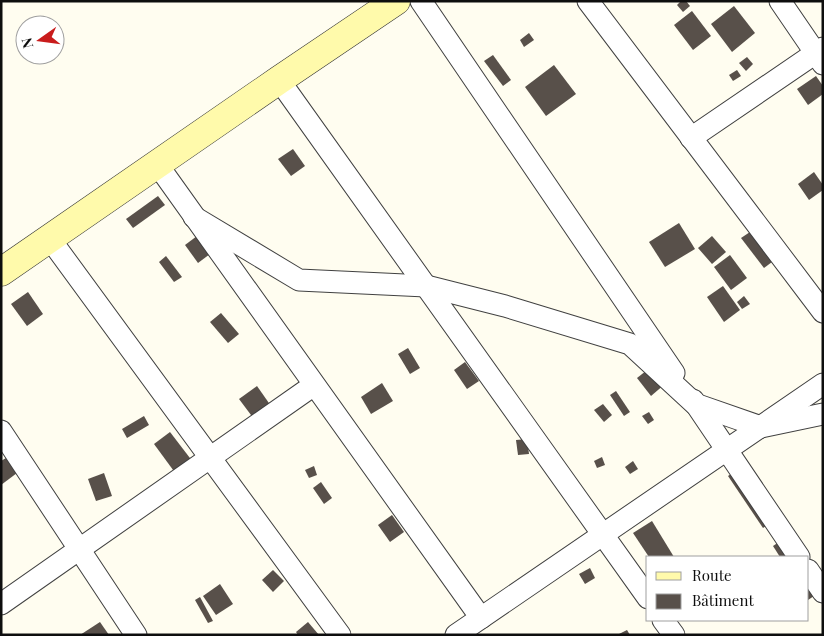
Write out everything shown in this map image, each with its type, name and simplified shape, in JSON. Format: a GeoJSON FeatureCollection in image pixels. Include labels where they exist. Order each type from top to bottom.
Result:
{"type":"FeatureCollection","features":[{"type":"Feature","properties":{"kind":"street"},"geometry":{"type":"LineString","coordinates":[[1,272],[278,80],[396,1]]}},
{"type":"Feature","properties":{"kind":"street"},"geometry":{"type":"LineString","coordinates":[[421,1],[798,556]]}},
{"type":"Feature","properties":{"kind":"street"},"geometry":{"type":"LineString","coordinates":[[588,1],[823,312]]}},
{"type":"Feature","properties":{"kind":"street"},"geometry":{"type":"LineString","coordinates":[[692,138],[820,55],[780,1]]}},
{"type":"Feature","properties":{"kind":"street"},"geometry":{"type":"LineString","coordinates":[[278,80],[646,595]]}},
{"type":"Feature","properties":{"kind":"street"},"geometry":{"type":"LineString","coordinates":[[157,164],[480,618]]}},
{"type":"Feature","properties":{"kind":"street"},"geometry":{"type":"LineString","coordinates":[[194,217],[299,280],[426,286],[505,306],[630,344],[695,404],[761,426],[823,414]]}},
{"type":"Feature","properties":{"kind":"street"},"geometry":{"type":"LineString","coordinates":[[50,239],[340,635]]}},
{"type":"Feature","properties":{"kind":"street"},"geometry":{"type":"LineString","coordinates":[[456,635],[823,384]]}},
{"type":"Feature","properties":{"kind":"street"},"geometry":{"type":"LineString","coordinates":[[1,604],[314,385]]}},
{"type":"Feature","properties":{"kind":"street"},"geometry":{"type":"LineString","coordinates":[[1,431],[136,635]]}},
{"type":"Feature","properties":{"kind":"street"},"geometry":{"type":"LineString","coordinates":[[809,571],[823,592]]}},
{"type":"Feature","properties":{"kind":"street"},"geometry":{"type":"LineString","coordinates":[[664,621],[674,635]]}},
{"type":"Feature","properties":{"kind":"building"},"geometry":{"type":"Polygon","coordinates":[[[681,1],[686,1],[690,6],[683,12],[677,5],[681,1]]]}},
{"type":"Feature","properties":{"kind":"building"},"geometry":{"type":"Polygon","coordinates":[[[734,6],[755,33],[732,52],[711,24],[734,6]]]}},
{"type":"Feature","properties":{"kind":"building"},"geometry":{"type":"Polygon","coordinates":[[[692,11],[711,36],[693,50],[674,25],[692,11]]]}},
{"type":"Feature","properties":{"kind":"building"},"geometry":{"type":"Polygon","coordinates":[[[529,33],[534,40],[524,47],[520,40],[529,33]]]}},
{"type":"Feature","properties":{"kind":"building"},"geometry":{"type":"Polygon","coordinates":[[[493,55],[511,80],[503,86],[484,61],[493,55]]]}},
{"type":"Feature","properties":{"kind":"building"},"geometry":{"type":"Polygon","coordinates":[[[747,57],[753,64],[746,71],[739,63],[747,57]]]}},
{"type":"Feature","properties":{"kind":"building"},"geometry":{"type":"Polygon","coordinates":[[[554,65],[576,94],[546,116],[525,87],[554,65]]]}},
{"type":"Feature","properties":{"kind":"building"},"geometry":{"type":"Polygon","coordinates":[[[737,70],[741,76],[733,81],[729,75],[737,70]]]}},
{"type":"Feature","properties":{"kind":"building"},"geometry":{"type":"Polygon","coordinates":[[[816,76],[823,86],[823,94],[808,105],[797,89],[816,76]]]}},
{"type":"Feature","properties":{"kind":"building"},"geometry":{"type":"Polygon","coordinates":[[[293,149],[305,166],[291,176],[278,159],[293,149]]]}},
{"type":"Feature","properties":{"kind":"building"},"geometry":{"type":"Polygon","coordinates":[[[814,172],[823,185],[823,190],[809,200],[798,184],[814,172]]]}},
{"type":"Feature","properties":{"kind":"building"},"geometry":{"type":"Polygon","coordinates":[[[158,196],[165,205],[133,228],[126,219],[158,196]]]}},
{"type":"Feature","properties":{"kind":"building"},"geometry":{"type":"Polygon","coordinates":[[[679,223],[695,249],[665,267],[649,242],[679,223]]]}},
{"type":"Feature","properties":{"kind":"building"},"geometry":{"type":"Polygon","coordinates":[[[750,232],[772,262],[764,268],[741,238],[750,232]]]}},
{"type":"Feature","properties":{"kind":"building"},"geometry":{"type":"Polygon","coordinates":[[[201,233],[214,251],[198,263],[185,245],[201,233]]]}},
{"type":"Feature","properties":{"kind":"building"},"geometry":{"type":"Polygon","coordinates":[[[712,236],[726,252],[712,264],[698,248],[712,236]]]}},
{"type":"Feature","properties":{"kind":"building"},"geometry":{"type":"Polygon","coordinates":[[[730,255],[747,278],[731,290],[714,267],[730,255]]]}},
{"type":"Feature","properties":{"kind":"building"},"geometry":{"type":"Polygon","coordinates":[[[166,256],[182,277],[174,282],[159,262],[166,256]]]}},
{"type":"Feature","properties":{"kind":"building"},"geometry":{"type":"Polygon","coordinates":[[[723,286],[740,310],[724,322],[707,297],[723,286]]]}},
{"type":"Feature","properties":{"kind":"building"},"geometry":{"type":"Polygon","coordinates":[[[28,292],[43,314],[27,326],[11,304],[28,292]]]}},
{"type":"Feature","properties":{"kind":"building"},"geometry":{"type":"Polygon","coordinates":[[[744,296],[750,304],[742,309],[737,302],[744,296]]]}},
{"type":"Feature","properties":{"kind":"building"},"geometry":{"type":"Polygon","coordinates":[[[221,313],[239,334],[228,343],[210,322],[221,313]]]}},
{"type":"Feature","properties":{"kind":"building"},"geometry":{"type":"Polygon","coordinates":[[[408,348],[420,368],[410,374],[398,354],[408,348]]]}},
{"type":"Feature","properties":{"kind":"building"},"geometry":{"type":"Polygon","coordinates":[[[465,362],[479,381],[467,389],[454,370],[465,362]]]}},
{"type":"Feature","properties":{"kind":"building"},"geometry":{"type":"Polygon","coordinates":[[[651,367],[665,384],[651,396],[637,378],[651,367]]]}},
{"type":"Feature","properties":{"kind":"building"},"geometry":{"type":"Polygon","coordinates":[[[382,383],[393,401],[371,414],[361,397],[382,383]]]}},
{"type":"Feature","properties":{"kind":"building"},"geometry":{"type":"Polygon","coordinates":[[[257,386],[271,406],[254,419],[239,399],[257,386]]]}},
{"type":"Feature","properties":{"kind":"building"},"geometry":{"type":"Polygon","coordinates":[[[616,391],[630,412],[624,416],[610,395],[616,391]]]}},
{"type":"Feature","properties":{"kind":"building"},"geometry":{"type":"Polygon","coordinates":[[[603,404],[612,415],[604,422],[594,410],[603,404]]]}},
{"type":"Feature","properties":{"kind":"building"},"geometry":{"type":"Polygon","coordinates":[[[649,412],[654,420],[648,424],[642,416],[649,412]]]}},
{"type":"Feature","properties":{"kind":"building"},"geometry":{"type":"Polygon","coordinates":[[[144,416],[149,425],[127,438],[122,429],[144,416]]]}},
{"type":"Feature","properties":{"kind":"building"},"geometry":{"type":"Polygon","coordinates":[[[170,432],[193,462],[176,474],[154,444],[170,432]]]}},
{"type":"Feature","properties":{"kind":"building"},"geometry":{"type":"Polygon","coordinates":[[[527,439],[529,454],[518,455],[516,440],[527,439]]]}},
{"type":"Feature","properties":{"kind":"building"},"geometry":{"type":"Polygon","coordinates":[[[602,457],[605,465],[597,468],[594,461],[602,457]]]}},
{"type":"Feature","properties":{"kind":"building"},"geometry":{"type":"Polygon","coordinates":[[[6,458],[17,473],[1,485],[1,461],[6,458]]]}},
{"type":"Feature","properties":{"kind":"building"},"geometry":{"type":"Polygon","coordinates":[[[633,461],[638,469],[630,474],[625,467],[633,461]]]}},
{"type":"Feature","properties":{"kind":"building"},"geometry":{"type":"Polygon","coordinates":[[[314,466],[317,475],[309,478],[305,470],[314,466]]]}},
{"type":"Feature","properties":{"kind":"building"},"geometry":{"type":"Polygon","coordinates":[[[738,469],[774,521],[763,528],[728,476],[738,469]]]}},
{"type":"Feature","properties":{"kind":"building"},"geometry":{"type":"Polygon","coordinates":[[[104,473],[112,496],[96,501],[88,479],[104,473]]]}},
{"type":"Feature","properties":{"kind":"building"},"geometry":{"type":"Polygon","coordinates":[[[321,482],[332,498],[324,504],[313,488],[321,482]]]}},
{"type":"Feature","properties":{"kind":"building"},"geometry":{"type":"Polygon","coordinates":[[[392,515],[404,532],[390,542],[378,525],[392,515]]]}},
{"type":"Feature","properties":{"kind":"building"},"geometry":{"type":"Polygon","coordinates":[[[652,521],[673,556],[648,556],[633,533],[652,521]]]}},
{"type":"Feature","properties":{"kind":"building"},"geometry":{"type":"Polygon","coordinates":[[[785,538],[796,556],[779,556],[773,546],[785,538]]]}},
{"type":"Feature","properties":{"kind":"building"},"geometry":{"type":"Polygon","coordinates":[[[590,568],[595,578],[585,584],[579,574],[590,568]]]}},
{"type":"Feature","properties":{"kind":"building"},"geometry":{"type":"Polygon","coordinates":[[[273,570],[284,581],[273,592],[262,580],[273,570]]]}},
{"type":"Feature","properties":{"kind":"building"},"geometry":{"type":"Polygon","coordinates":[[[809,575],[820,592],[809,599],[809,575]]]}},
{"type":"Feature","properties":{"kind":"building"},"geometry":{"type":"Polygon","coordinates":[[[220,584],[233,604],[216,615],[203,596],[220,584]]]}},
{"type":"Feature","properties":{"kind":"building"},"geometry":{"type":"Polygon","coordinates":[[[200,597],[213,621],[208,623],[195,600],[200,597]]]}},
{"type":"Feature","properties":{"kind":"building"},"geometry":{"type":"Polygon","coordinates":[[[100,622],[109,635],[80,635],[100,622]]]}},
{"type":"Feature","properties":{"kind":"building"},"geometry":{"type":"Polygon","coordinates":[[[308,622],[319,635],[298,635],[296,632],[308,622]]]}},
{"type":"Feature","properties":{"kind":"building"},"geometry":{"type":"Polygon","coordinates":[[[627,630],[630,635],[617,635],[627,630]]]}}]}
